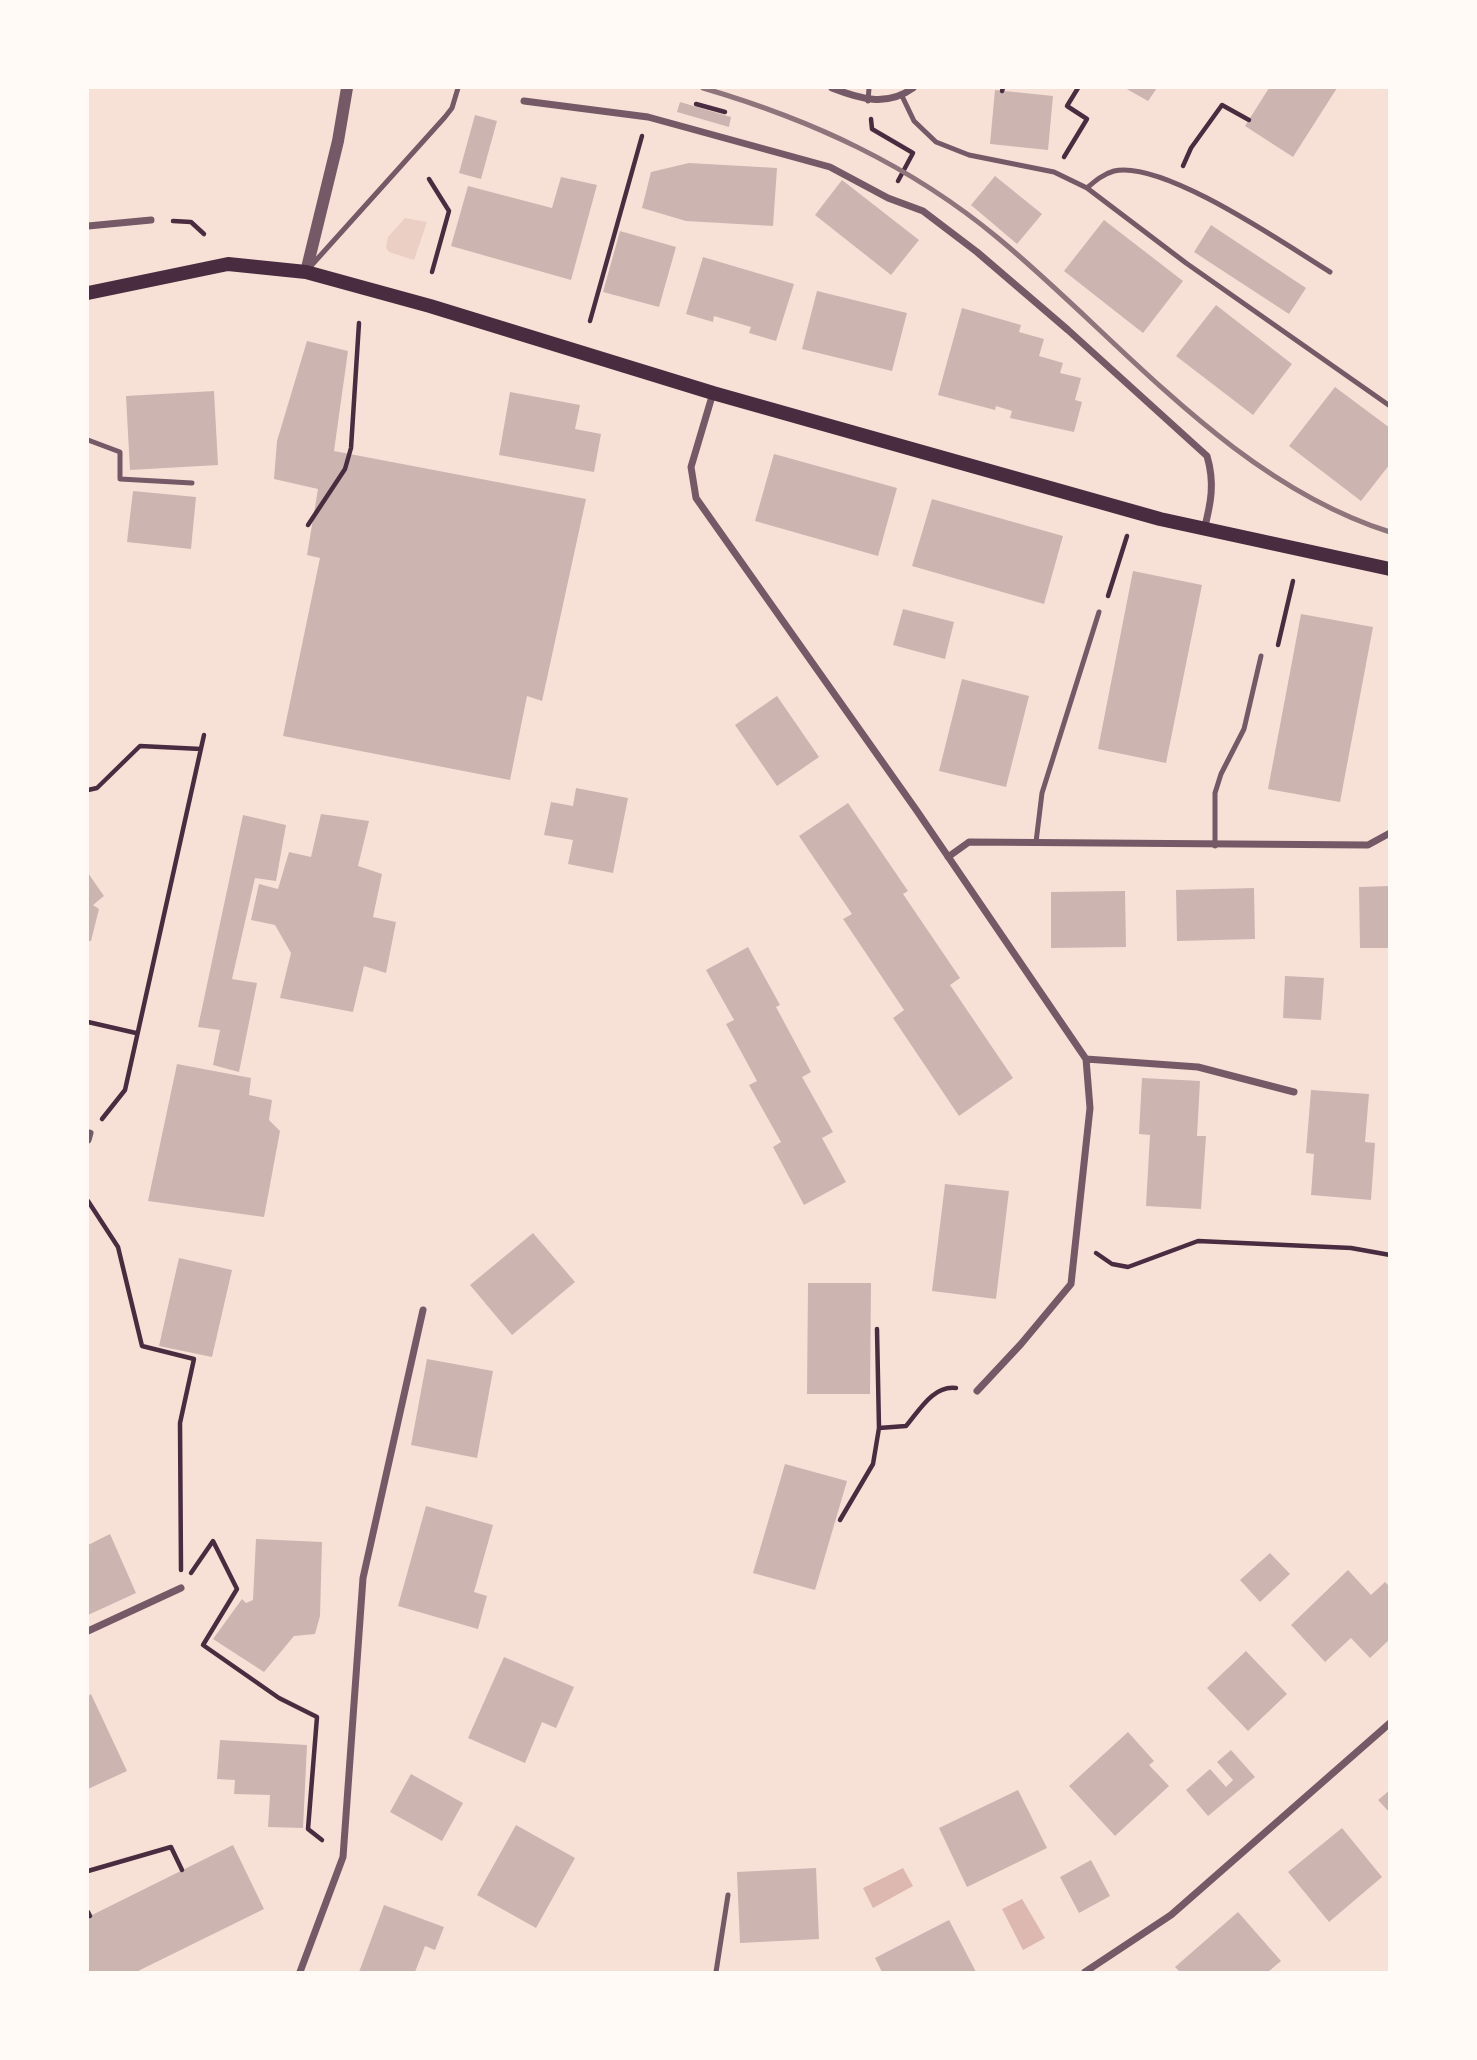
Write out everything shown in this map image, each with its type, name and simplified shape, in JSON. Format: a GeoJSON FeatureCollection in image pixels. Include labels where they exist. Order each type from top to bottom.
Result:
{"type":"FeatureCollection","features":[{"type":"Feature","properties":{"kind":"main road"},"geometry":{"type":"LineString","coordinates":[[88,293],[228,264],[306,272],[430,306],[713,393],[1204,531],[1390,569]]}},
{"type":"Feature","properties":{"kind":"street"},"geometry":{"type":"LineString","coordinates":[[306,272],[340,130],[347,88]]}},
{"type":"Feature","properties":{"kind":"street"},"geometry":{"type":"LineString","coordinates":[[832,88],[868,101],[902,96],[914,88]]}},
{"type":"Feature","properties":{"kind":"street"},"geometry":{"type":"LineString","coordinates":[[524,101],[648,117],[830,167],[888,198],[923,211],[977,252],[1068,330],[1206,456],[1212,475],[1213,495],[1204,531]]}},
{"type":"Feature","properties":{"kind":"street"},"geometry":{"type":"LineString","coordinates":[[88,226],[151,220]]}},
{"type":"Feature","properties":{"kind":"street"},"geometry":{"type":"LineString","coordinates":[[713,393],[691,467],[695,498],[948,857],[1086,1059],[1090,1108],[1071,1284],[977,1391]]}},
{"type":"Feature","properties":{"kind":"street"},"geometry":{"type":"LineString","coordinates":[[948,857],[969,842],[1215,846],[1368,845],[1390,833]]}},
{"type":"Feature","properties":{"kind":"street"},"geometry":{"type":"LineString","coordinates":[[1086,1059],[1198,1067],[1294,1092]]}},
{"type":"Feature","properties":{"kind":"street"},"geometry":{"type":"LineString","coordinates":[[300,1972],[344,1857],[363,1578],[423,1310]]}},
{"type":"Feature","properties":{"kind":"street"},"geometry":{"type":"LineString","coordinates":[[88,1631],[181,1588]]}},
{"type":"Feature","properties":{"kind":"street"},"geometry":{"type":"LineString","coordinates":[[1085,1972],[1171,1915],[1390,1723]]}},
{"type":"Feature","properties":{"kind":"lane"},"geometry":{"type":"LineString","coordinates":[[306,272],[445,117],[452,108],[458,88]]}},
{"type":"Feature","properties":{"kind":"lane"},"geometry":{"type":"LineString","coordinates":[[868,101],[869,88]]}},
{"type":"Feature","properties":{"kind":"lane"},"geometry":{"type":"LineString","coordinates":[[902,96],[914,121],[936,142],[969,155],[1054,172],[1087,188],[1186,263],[1390,406]]}},
{"type":"Feature","properties":{"kind":"lane"},"geometry":{"type":"LineString","coordinates":[[1087,188],[1115,171],[1163,178],[1219,206],[1331,272]]}},
{"type":"Feature","properties":{"kind":"lane"},"geometry":{"type":"LineString","coordinates":[[88,440],[120,452],[120,479],[192,483]]}},
{"type":"Feature","properties":{"kind":"lane"},"geometry":{"type":"LineString","coordinates":[[1036,842],[1041,793],[1099,612]]}},
{"type":"Feature","properties":{"kind":"lane"},"geometry":{"type":"LineString","coordinates":[[1215,846],[1215,793],[1221,774],[1244,729],[1261,656]]}},
{"type":"Feature","properties":{"kind":"lane"},"geometry":{"type":"LineString","coordinates":[[716,1972],[728,1895]]}},
{"type":"Feature","properties":{"kind":"path"},"geometry":{"type":"LineString","coordinates":[[1054,172],[1087,118],[1068,106],[1078,88]]}},
{"type":"Feature","properties":{"kind":"path"},"geometry":{"type":"LineString","coordinates":[[868,101],[873,130],[913,153],[888,198]]}},
{"type":"Feature","properties":{"kind":"path"},"geometry":{"type":"LineString","coordinates":[[1191,148],[1222,105],[1249,120]]}},
{"type":"Feature","properties":{"kind":"path"},"geometry":{"type":"LineString","coordinates":[[590,321],[648,117]]}},
{"type":"Feature","properties":{"kind":"path"},"geometry":{"type":"LineString","coordinates":[[429,179],[449,211],[432,272]]}},
{"type":"Feature","properties":{"kind":"path"},"geometry":{"type":"LineString","coordinates":[[151,220],[191,222],[204,234]]}},
{"type":"Feature","properties":{"kind":"path"},"geometry":{"type":"LineString","coordinates":[[309,525],[345,469],[351,448],[359,323]]}},
{"type":"Feature","properties":{"kind":"path"},"geometry":{"type":"LineString","coordinates":[[1099,612],[1107,602],[1127,536]]}},
{"type":"Feature","properties":{"kind":"path"},"geometry":{"type":"LineString","coordinates":[[1261,656],[1278,649],[1293,581]]}},
{"type":"Feature","properties":{"kind":"path"},"geometry":{"type":"LineString","coordinates":[[89,1137],[125,1090],[204,735]]}},
{"type":"Feature","properties":{"kind":"path"},"geometry":{"type":"LineString","coordinates":[[88,790],[97,788],[140,746],[201,749]]}},
{"type":"Feature","properties":{"kind":"path"},"geometry":{"type":"LineString","coordinates":[[88,1023],[136,1033]]}},
{"type":"Feature","properties":{"kind":"path"},"geometry":{"type":"LineString","coordinates":[[88,1201],[118,1247],[142,1346],[194,1359],[180,1423],[181,1588]]}},
{"type":"Feature","properties":{"kind":"path"},"geometry":{"type":"LineString","coordinates":[[1093,1241],[1095,1252],[1112,1264],[1128,1267],[1198,1241],[1351,1248],[1390,1255]]}},
{"type":"Feature","properties":{"kind":"path"},"geometry":{"type":"LineString","coordinates":[[840,1520],[873,1464],[879,1427],[877,1329]]}},
{"type":"Feature","properties":{"kind":"path"},"geometry":{"type":"LineString","coordinates":[[879,1427],[906,1426],[934,1394],[947,1387],[977,1391]]}},
{"type":"Feature","properties":{"kind":"path"},"geometry":{"type":"LineString","coordinates":[[181,1588],[213,1541],[237,1589],[203,1645],[279,1698],[317,1717],[308,1829],[344,1857]]}},
{"type":"Feature","properties":{"kind":"path"},"geometry":{"type":"LineString","coordinates":[[88,1871],[171,1847],[182,1870]]}},
{"type":"Feature","properties":{"kind":"shaded area"},"geometry":{"type":"Polygon","coordinates":[[[405,218],[427,222],[414,260],[389,252],[386,248],[388,237],[405,218]]]}},
{"type":"Feature","properties":{"kind":"shaded area"},"geometry":{"type":"Polygon","coordinates":[[[903,1868],[913,1886],[873,1908],[863,1888],[903,1868]]]}},
{"type":"Feature","properties":{"kind":"shaded area"},"geometry":{"type":"Polygon","coordinates":[[[1022,1899],[1045,1938],[1023,1950],[1002,1909],[1022,1899]]]}},
{"type":"Feature","properties":{"kind":"building"},"geometry":{"type":"Polygon","coordinates":[[[1125,88],[1157,88],[1148,101],[1125,88]]]}},
{"type":"Feature","properties":{"kind":"building"},"geometry":{"type":"Polygon","coordinates":[[[1269,88],[1337,88],[1293,157],[1245,126],[1269,88]]]}},
{"type":"Feature","properties":{"kind":"building"},"geometry":{"type":"Polygon","coordinates":[[[995,90],[1053,96],[1048,150],[990,144],[995,90]]]}},
{"type":"Feature","properties":{"kind":"building"},"geometry":{"type":"Polygon","coordinates":[[[680,102],[731,117],[729,127],[677,112],[680,102]]]}},
{"type":"Feature","properties":{"kind":"building"},"geometry":{"type":"Polygon","coordinates":[[[475,115],[497,121],[481,179],[459,173],[475,115]]]}},
{"type":"Feature","properties":{"kind":"building"},"geometry":{"type":"Polygon","coordinates":[[[689,163],[777,168],[773,226],[686,221],[642,208],[651,172],[689,163]]]}},
{"type":"Feature","properties":{"kind":"building"},"geometry":{"type":"Polygon","coordinates":[[[995,176],[1042,214],[1017,244],[971,205],[995,176]]]}},
{"type":"Feature","properties":{"kind":"building"},"geometry":{"type":"Polygon","coordinates":[[[561,177],[597,185],[571,280],[451,246],[468,186],[552,208],[561,177]]]}},
{"type":"Feature","properties":{"kind":"building"},"geometry":{"type":"Polygon","coordinates":[[[842,180],[919,240],[891,275],[815,215],[842,180]]]}},
{"type":"Feature","properties":{"kind":"building"},"geometry":{"type":"Polygon","coordinates":[[[1104,220],[1183,281],[1143,333],[1064,271],[1104,220]]]}},
{"type":"Feature","properties":{"kind":"building"},"geometry":{"type":"Polygon","coordinates":[[[1211,225],[1306,288],[1289,314],[1194,252],[1211,225]]]}},
{"type":"Feature","properties":{"kind":"building"},"geometry":{"type":"Polygon","coordinates":[[[620,231],[676,247],[659,307],[603,292],[620,231]]]}},
{"type":"Feature","properties":{"kind":"building"},"geometry":{"type":"Polygon","coordinates":[[[703,257],[794,284],[776,341],[749,333],[751,327],[714,316],[713,322],[686,314],[703,257]]]}},
{"type":"Feature","properties":{"kind":"building"},"geometry":{"type":"Polygon","coordinates":[[[817,291],[907,313],[892,371],[802,349],[817,291]]]}},
{"type":"Feature","properties":{"kind":"building"},"geometry":{"type":"Polygon","coordinates":[[[1216,305],[1292,364],[1253,415],[1176,356],[1216,305]]]}},
{"type":"Feature","properties":{"kind":"building"},"geometry":{"type":"Polygon","coordinates":[[[962,308],[1021,325],[1019,332],[1044,339],[1039,356],[1063,363],[1060,373],[1081,378],[1075,400],[1082,402],[1074,432],[1010,418],[1012,411],[996,406],[995,410],[938,395],[962,308]]]}},
{"type":"Feature","properties":{"kind":"building"},"geometry":{"type":"Polygon","coordinates":[[[307,341],[348,351],[334,451],[586,499],[542,701],[527,696],[510,780],[283,736],[320,558],[307,555],[318,489],[274,479],[277,441],[307,341]]]}},
{"type":"Feature","properties":{"kind":"building"},"geometry":{"type":"Polygon","coordinates":[[[1335,387],[1390,428],[1390,464],[1361,501],[1289,446],[1335,387]]]}},
{"type":"Feature","properties":{"kind":"building"},"geometry":{"type":"Polygon","coordinates":[[[214,391],[218,465],[130,470],[126,396],[214,391]]]}},
{"type":"Feature","properties":{"kind":"building"},"geometry":{"type":"Polygon","coordinates":[[[510,392],[580,405],[575,429],[601,434],[594,472],[499,455],[510,392]]]}},
{"type":"Feature","properties":{"kind":"building"},"geometry":{"type":"Polygon","coordinates":[[[774,454],[897,488],[878,556],[755,521],[774,454]]]}},
{"type":"Feature","properties":{"kind":"building"},"geometry":{"type":"Polygon","coordinates":[[[133,491],[196,497],[191,549],[127,542],[133,491]]]}},
{"type":"Feature","properties":{"kind":"building"},"geometry":{"type":"Polygon","coordinates":[[[932,499],[1063,536],[1044,604],[912,566],[932,499]]]}},
{"type":"Feature","properties":{"kind":"building"},"geometry":{"type":"Polygon","coordinates":[[[1133,571],[1202,585],[1166,763],[1098,749],[1133,571]]]}},
{"type":"Feature","properties":{"kind":"building"},"geometry":{"type":"Polygon","coordinates":[[[903,609],[954,622],[945,659],[893,645],[903,609]]]}},
{"type":"Feature","properties":{"kind":"building"},"geometry":{"type":"Polygon","coordinates":[[[1301,614],[1373,627],[1340,802],[1268,789],[1301,614]]]}},
{"type":"Feature","properties":{"kind":"building"},"geometry":{"type":"Polygon","coordinates":[[[962,679],[1029,696],[1006,787],[939,771],[962,679]]]}},
{"type":"Feature","properties":{"kind":"building"},"geometry":{"type":"Polygon","coordinates":[[[777,696],[819,757],[777,786],[735,725],[777,696]]]}},
{"type":"Feature","properties":{"kind":"building"},"geometry":{"type":"Polygon","coordinates":[[[576,788],[628,798],[613,873],[568,864],[573,840],[544,835],[551,802],[573,806],[576,788]]]}},
{"type":"Feature","properties":{"kind":"building"},"geometry":{"type":"Polygon","coordinates":[[[848,803],[908,891],[903,894],[960,978],[950,985],[1013,1078],[959,1116],[893,1018],[904,1010],[843,919],[852,914],[799,836],[848,803]]]}},
{"type":"Feature","properties":{"kind":"building"},"geometry":{"type":"Polygon","coordinates":[[[321,814],[369,821],[358,866],[382,874],[373,917],[396,922],[386,973],[364,966],[353,1012],[280,998],[291,953],[275,925],[251,920],[259,884],[278,889],[289,852],[311,857],[321,814]]]}},
{"type":"Feature","properties":{"kind":"building"},"geometry":{"type":"Polygon","coordinates":[[[243,815],[286,825],[276,881],[255,878],[232,979],[257,983],[239,1072],[213,1065],[220,1030],[198,1027],[243,815]]]}},
{"type":"Feature","properties":{"kind":"building"},"geometry":{"type":"Polygon","coordinates":[[[88,873],[104,896],[93,905],[99,909],[91,941],[88,941],[88,873]]]}},
{"type":"Feature","properties":{"kind":"building"},"geometry":{"type":"Polygon","coordinates":[[[1390,886],[1390,948],[1360,948],[1359,887],[1390,886]]]}},
{"type":"Feature","properties":{"kind":"building"},"geometry":{"type":"Polygon","coordinates":[[[1254,888],[1255,939],[1177,941],[1176,890],[1254,888]]]}},
{"type":"Feature","properties":{"kind":"building"},"geometry":{"type":"Polygon","coordinates":[[[1125,891],[1126,947],[1051,948],[1051,892],[1125,891]]]}},
{"type":"Feature","properties":{"kind":"building"},"geometry":{"type":"Polygon","coordinates":[[[748,947],[780,1005],[776,1007],[811,1072],[802,1077],[833,1132],[822,1138],[846,1182],[804,1205],[773,1147],[781,1142],[749,1085],[757,1081],[726,1024],[734,1020],[706,970],[748,947]]]}},
{"type":"Feature","properties":{"kind":"building"},"geometry":{"type":"Polygon","coordinates":[[[1285,976],[1324,978],[1321,1020],[1283,1018],[1285,976]]]}},
{"type":"Feature","properties":{"kind":"building"},"geometry":{"type":"Polygon","coordinates":[[[177,1064],[251,1078],[249,1095],[272,1100],[269,1120],[280,1131],[264,1217],[148,1201],[177,1064]]]}},
{"type":"Feature","properties":{"kind":"building"},"geometry":{"type":"Polygon","coordinates":[[[1142,1078],[1200,1081],[1197,1136],[1206,1136],[1201,1209],[1146,1206],[1150,1135],[1139,1134],[1142,1078]]]}},
{"type":"Feature","properties":{"kind":"building"},"geometry":{"type":"Polygon","coordinates":[[[1311,1090],[1369,1094],[1365,1142],[1375,1143],[1371,1200],[1311,1195],[1314,1154],[1306,1153],[1311,1090]]]}},
{"type":"Feature","properties":{"kind":"building"},"geometry":{"type":"Polygon","coordinates":[[[945,1184],[1009,1191],[996,1299],[932,1291],[945,1184]]]}},
{"type":"Feature","properties":{"kind":"building"},"geometry":{"type":"Polygon","coordinates":[[[533,1233],[575,1282],[512,1335],[470,1285],[533,1233]]]}},
{"type":"Feature","properties":{"kind":"building"},"geometry":{"type":"Polygon","coordinates":[[[179,1258],[232,1270],[212,1357],[159,1346],[179,1258]]]}},
{"type":"Feature","properties":{"kind":"building"},"geometry":{"type":"Polygon","coordinates":[[[808,1283],[871,1283],[870,1394],[807,1394],[808,1283]]]}},
{"type":"Feature","properties":{"kind":"building"},"geometry":{"type":"Polygon","coordinates":[[[427,1359],[493,1371],[477,1458],[411,1445],[427,1359]]]}},
{"type":"Feature","properties":{"kind":"building"},"geometry":{"type":"Polygon","coordinates":[[[785,1464],[847,1481],[815,1590],[753,1573],[785,1464]]]}},
{"type":"Feature","properties":{"kind":"building"},"geometry":{"type":"Polygon","coordinates":[[[426,1506],[493,1525],[474,1592],[487,1596],[478,1629],[398,1606],[426,1506]]]}},
{"type":"Feature","properties":{"kind":"building"},"geometry":{"type":"Polygon","coordinates":[[[110,1534],[136,1593],[88,1615],[88,1545],[110,1534]]]}},
{"type":"Feature","properties":{"kind":"building"},"geometry":{"type":"Polygon","coordinates":[[[256,1539],[322,1542],[320,1616],[315,1634],[294,1636],[264,1672],[213,1639],[242,1599],[246,1603],[253,1600],[256,1539]]]}},
{"type":"Feature","properties":{"kind":"building"},"geometry":{"type":"Polygon","coordinates":[[[1270,1553],[1290,1574],[1260,1602],[1240,1580],[1270,1553]]]}},
{"type":"Feature","properties":{"kind":"building"},"geometry":{"type":"Polygon","coordinates":[[[1348,1570],[1371,1595],[1385,1582],[1390,1587],[1390,1639],[1370,1658],[1351,1638],[1325,1662],[1291,1625],[1348,1570]]]}},
{"type":"Feature","properties":{"kind":"building"},"geometry":{"type":"Polygon","coordinates":[[[1246,1651],[1287,1694],[1248,1731],[1207,1688],[1246,1651]]]}},
{"type":"Feature","properties":{"kind":"building"},"geometry":{"type":"Polygon","coordinates":[[[504,1657],[574,1687],[556,1728],[542,1722],[525,1763],[468,1738],[504,1657]]]}},
{"type":"Feature","properties":{"kind":"building"},"geometry":{"type":"Polygon","coordinates":[[[91,1694],[127,1771],[88,1789],[88,1696],[91,1694]]]}},
{"type":"Feature","properties":{"kind":"building"},"geometry":{"type":"Polygon","coordinates":[[[1128,1732],[1154,1761],[1149,1765],[1169,1786],[1115,1836],[1069,1786],[1128,1732]]]}},
{"type":"Feature","properties":{"kind":"building"},"geometry":{"type":"Polygon","coordinates":[[[220,1740],[307,1745],[303,1828],[268,1827],[270,1795],[234,1794],[235,1780],[217,1779],[220,1740]]]}},
{"type":"Feature","properties":{"kind":"building"},"geometry":{"type":"Polygon","coordinates":[[[1231,1750],[1255,1777],[1208,1816],[1186,1790],[1210,1769],[1226,1787],[1233,1780],[1217,1762],[1231,1750]]]}},
{"type":"Feature","properties":{"kind":"building"},"geometry":{"type":"Polygon","coordinates":[[[411,1774],[463,1803],[442,1841],[390,1812],[411,1774]]]}},
{"type":"Feature","properties":{"kind":"building"},"geometry":{"type":"Polygon","coordinates":[[[1018,1790],[1047,1848],[967,1887],[939,1828],[1018,1790]]]}},
{"type":"Feature","properties":{"kind":"building"},"geometry":{"type":"Polygon","coordinates":[[[1390,1790],[1390,1813],[1378,1800],[1390,1790]]]}},
{"type":"Feature","properties":{"kind":"building"},"geometry":{"type":"Polygon","coordinates":[[[516,1825],[575,1858],[536,1928],[477,1895],[516,1825]]]}},
{"type":"Feature","properties":{"kind":"building"},"geometry":{"type":"Polygon","coordinates":[[[1342,1828],[1382,1877],[1329,1922],[1288,1872],[1342,1828]]]}},
{"type":"Feature","properties":{"kind":"building"},"geometry":{"type":"Polygon","coordinates":[[[233,1845],[264,1909],[136,1972],[88,1972],[88,1917],[233,1845]]]}},
{"type":"Feature","properties":{"kind":"building"},"geometry":{"type":"Polygon","coordinates":[[[1091,1860],[1110,1896],[1079,1913],[1060,1877],[1091,1860]]]}},
{"type":"Feature","properties":{"kind":"building"},"geometry":{"type":"Polygon","coordinates":[[[816,1868],[819,1939],[740,1943],[737,1872],[816,1868]]]}},
{"type":"Feature","properties":{"kind":"building"},"geometry":{"type":"Polygon","coordinates":[[[384,1905],[444,1927],[435,1950],[425,1946],[415,1972],[359,1972],[384,1905]]]}},
{"type":"Feature","properties":{"kind":"building"},"geometry":{"type":"Polygon","coordinates":[[[1238,1912],[1281,1961],[1268,1972],[1180,1972],[1175,1967],[1238,1912]]]}},
{"type":"Feature","properties":{"kind":"building"},"geometry":{"type":"Polygon","coordinates":[[[949,1920],[976,1972],[882,1972],[875,1958],[949,1920]]]}},
{"type":"Feature","properties":{"kind":"railway"},"geometry":{"type":"LineString","coordinates":[[703,88],[821,130],[930,188],[998,238],[1181,405],[1229,444],[1279,479],[1333,509],[1390,532]]}}]}
